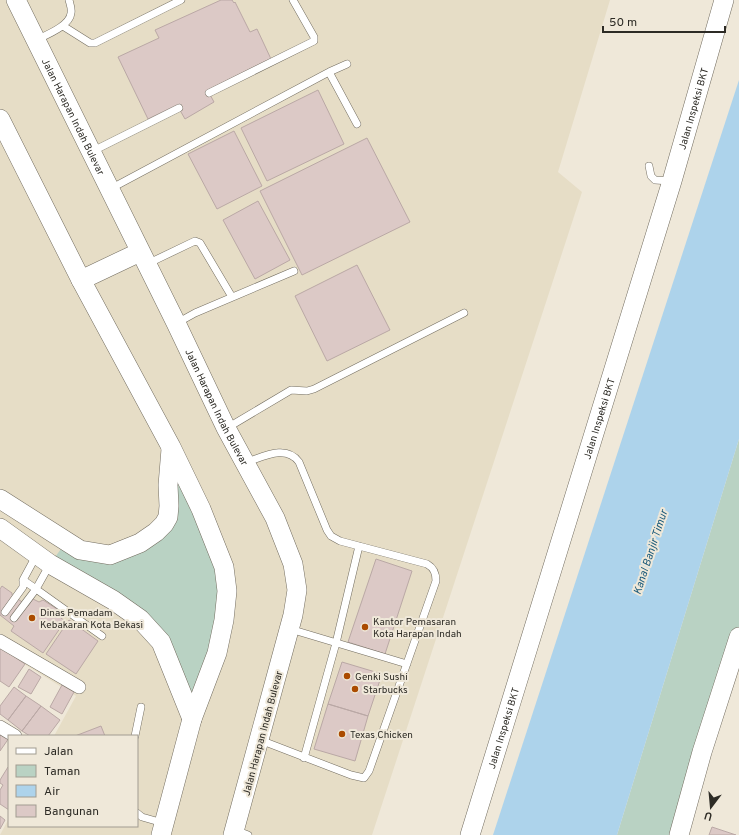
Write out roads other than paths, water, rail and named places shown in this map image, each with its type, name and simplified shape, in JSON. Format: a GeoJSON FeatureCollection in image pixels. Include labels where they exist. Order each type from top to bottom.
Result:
{"type":"FeatureCollection","features":[{"type":"Feature","properties":{"kind":"street","name":"Jalan Harapan Indah Bulevar"},"geometry":{"type":"LineString","coordinates":[[16,0],[109,190],[138,258],[176,323],[226,428],[275,518],[293,564],[297,590],[290,629],[260,740],[239,833]]}},
{"type":"Feature","properties":{"kind":"street","name":"Jalan Inspeksi BKT"},"geometry":{"type":"LineString","coordinates":[[470,835],[672,180],[724,0]]}},
{"type":"Feature","properties":{"kind":"street"},"geometry":{"type":"LineString","coordinates":[[0,119],[171,447],[201,509],[224,567],[227,591],[224,620],[217,652],[192,719],[163,829]]}},
{"type":"Feature","properties":{"kind":"street"},"geometry":{"type":"LineString","coordinates":[[83,279],[138,258]]}},
{"type":"Feature","properties":{"kind":"street"},"geometry":{"type":"LineString","coordinates":[[0,498],[80,550],[110,555],[140,543],[156,532],[164,524],[168,517],[168,485],[171,447]]}},
{"type":"Feature","properties":{"kind":"street"},"geometry":{"type":"LineString","coordinates":[[0,528],[44,559],[113,600],[140,619],[161,642],[192,719]]}},
{"type":"Feature","properties":{"kind":"street"},"geometry":{"type":"LineString","coordinates":[[678,835],[702,752],[739,637]]}},
{"type":"Feature","properties":{"kind":"street"},"geometry":{"type":"LineString","coordinates":[[0,641],[79,687]]}},
{"type":"Feature","properties":{"kind":"street"},"geometry":{"type":"LineString","coordinates":[[0,727],[13,735]]}},
{"type":"Feature","properties":{"kind":"lane"},"geometry":{"type":"LineString","coordinates":[[35,40],[63,26],[69,20],[71,14],[69,0]]}},
{"type":"Feature","properties":{"kind":"lane"},"geometry":{"type":"LineString","coordinates":[[63,26],[90,43],[95,43],[181,0]]}},
{"type":"Feature","properties":{"kind":"lane"},"geometry":{"type":"LineString","coordinates":[[209,93],[314,40],[314,37],[293,0]]}},
{"type":"Feature","properties":{"kind":"lane"},"geometry":{"type":"LineString","coordinates":[[109,190],[329,72],[347,64]]}},
{"type":"Feature","properties":{"kind":"lane"},"geometry":{"type":"LineString","coordinates":[[329,72],[357,124]]}},
{"type":"Feature","properties":{"kind":"lane"},"geometry":{"type":"LineString","coordinates":[[91,152],[179,108]]}},
{"type":"Feature","properties":{"kind":"lane"},"geometry":{"type":"LineString","coordinates":[[650,166],[652,176],[655,180],[672,180]]}},
{"type":"Feature","properties":{"kind":"lane"},"geometry":{"type":"LineString","coordinates":[[138,258],[195,241],[200,243],[232,297]]}},
{"type":"Feature","properties":{"kind":"lane"},"geometry":{"type":"LineString","coordinates":[[176,323],[195,313],[294,271]]}},
{"type":"Feature","properties":{"kind":"lane"},"geometry":{"type":"LineString","coordinates":[[226,428],[291,390],[314,390],[464,313]]}},
{"type":"Feature","properties":{"kind":"lane"},"geometry":{"type":"LineString","coordinates":[[245,463],[278,453],[287,453],[292,455],[299,462],[327,530],[331,536],[340,541],[427,564],[432,567],[436,581],[370,770],[364,778],[351,775],[304,758],[260,740]]}},
{"type":"Feature","properties":{"kind":"lane"},"geometry":{"type":"LineString","coordinates":[[304,758],[336,643],[359,546]]}},
{"type":"Feature","properties":{"kind":"lane"},"geometry":{"type":"LineString","coordinates":[[5,612],[23,587],[24,580],[44,559]]}},
{"type":"Feature","properties":{"kind":"lane"},"geometry":{"type":"LineString","coordinates":[[14,618],[36,588],[44,559]]}},
{"type":"Feature","properties":{"kind":"lane"},"geometry":{"type":"LineString","coordinates":[[24,580],[102,636]]}},
{"type":"Feature","properties":{"kind":"lane"},"geometry":{"type":"LineString","coordinates":[[290,629],[406,664]]}},
{"type":"Feature","properties":{"kind":"lane"},"geometry":{"type":"LineString","coordinates":[[135,735],[141,707]]}},
{"type":"Feature","properties":{"kind":"lane"},"geometry":{"type":"LineString","coordinates":[[138,814],[163,829]]}},
{"type":"Feature","properties":{"kind":"water","name":"Kanal Banjir Timur"},"geometry":{"type":"Polygon","coordinates":[[[739,80],[739,439],[617,835],[493,835],[739,80]]]}},
{"type":"Feature","properties":{"kind":"place","name":"Dinas Pemadam Kebakaran Kota Bekasi"},"geometry":{"type":"Point","coordinates":[32,618]}},
{"type":"Feature","properties":{"kind":"place","name":"Kantor Pemasaran Kota Harapan Indah"},"geometry":{"type":"Point","coordinates":[365,627]}},
{"type":"Feature","properties":{"kind":"place","name":"Genki Sushi"},"geometry":{"type":"Point","coordinates":[347,676]}},
{"type":"Feature","properties":{"kind":"place","name":"Starbucks"},"geometry":{"type":"Point","coordinates":[355,689]}},
{"type":"Feature","properties":{"kind":"place","name":"Texas Chicken"},"geometry":{"type":"Point","coordinates":[342,734]}}]}
